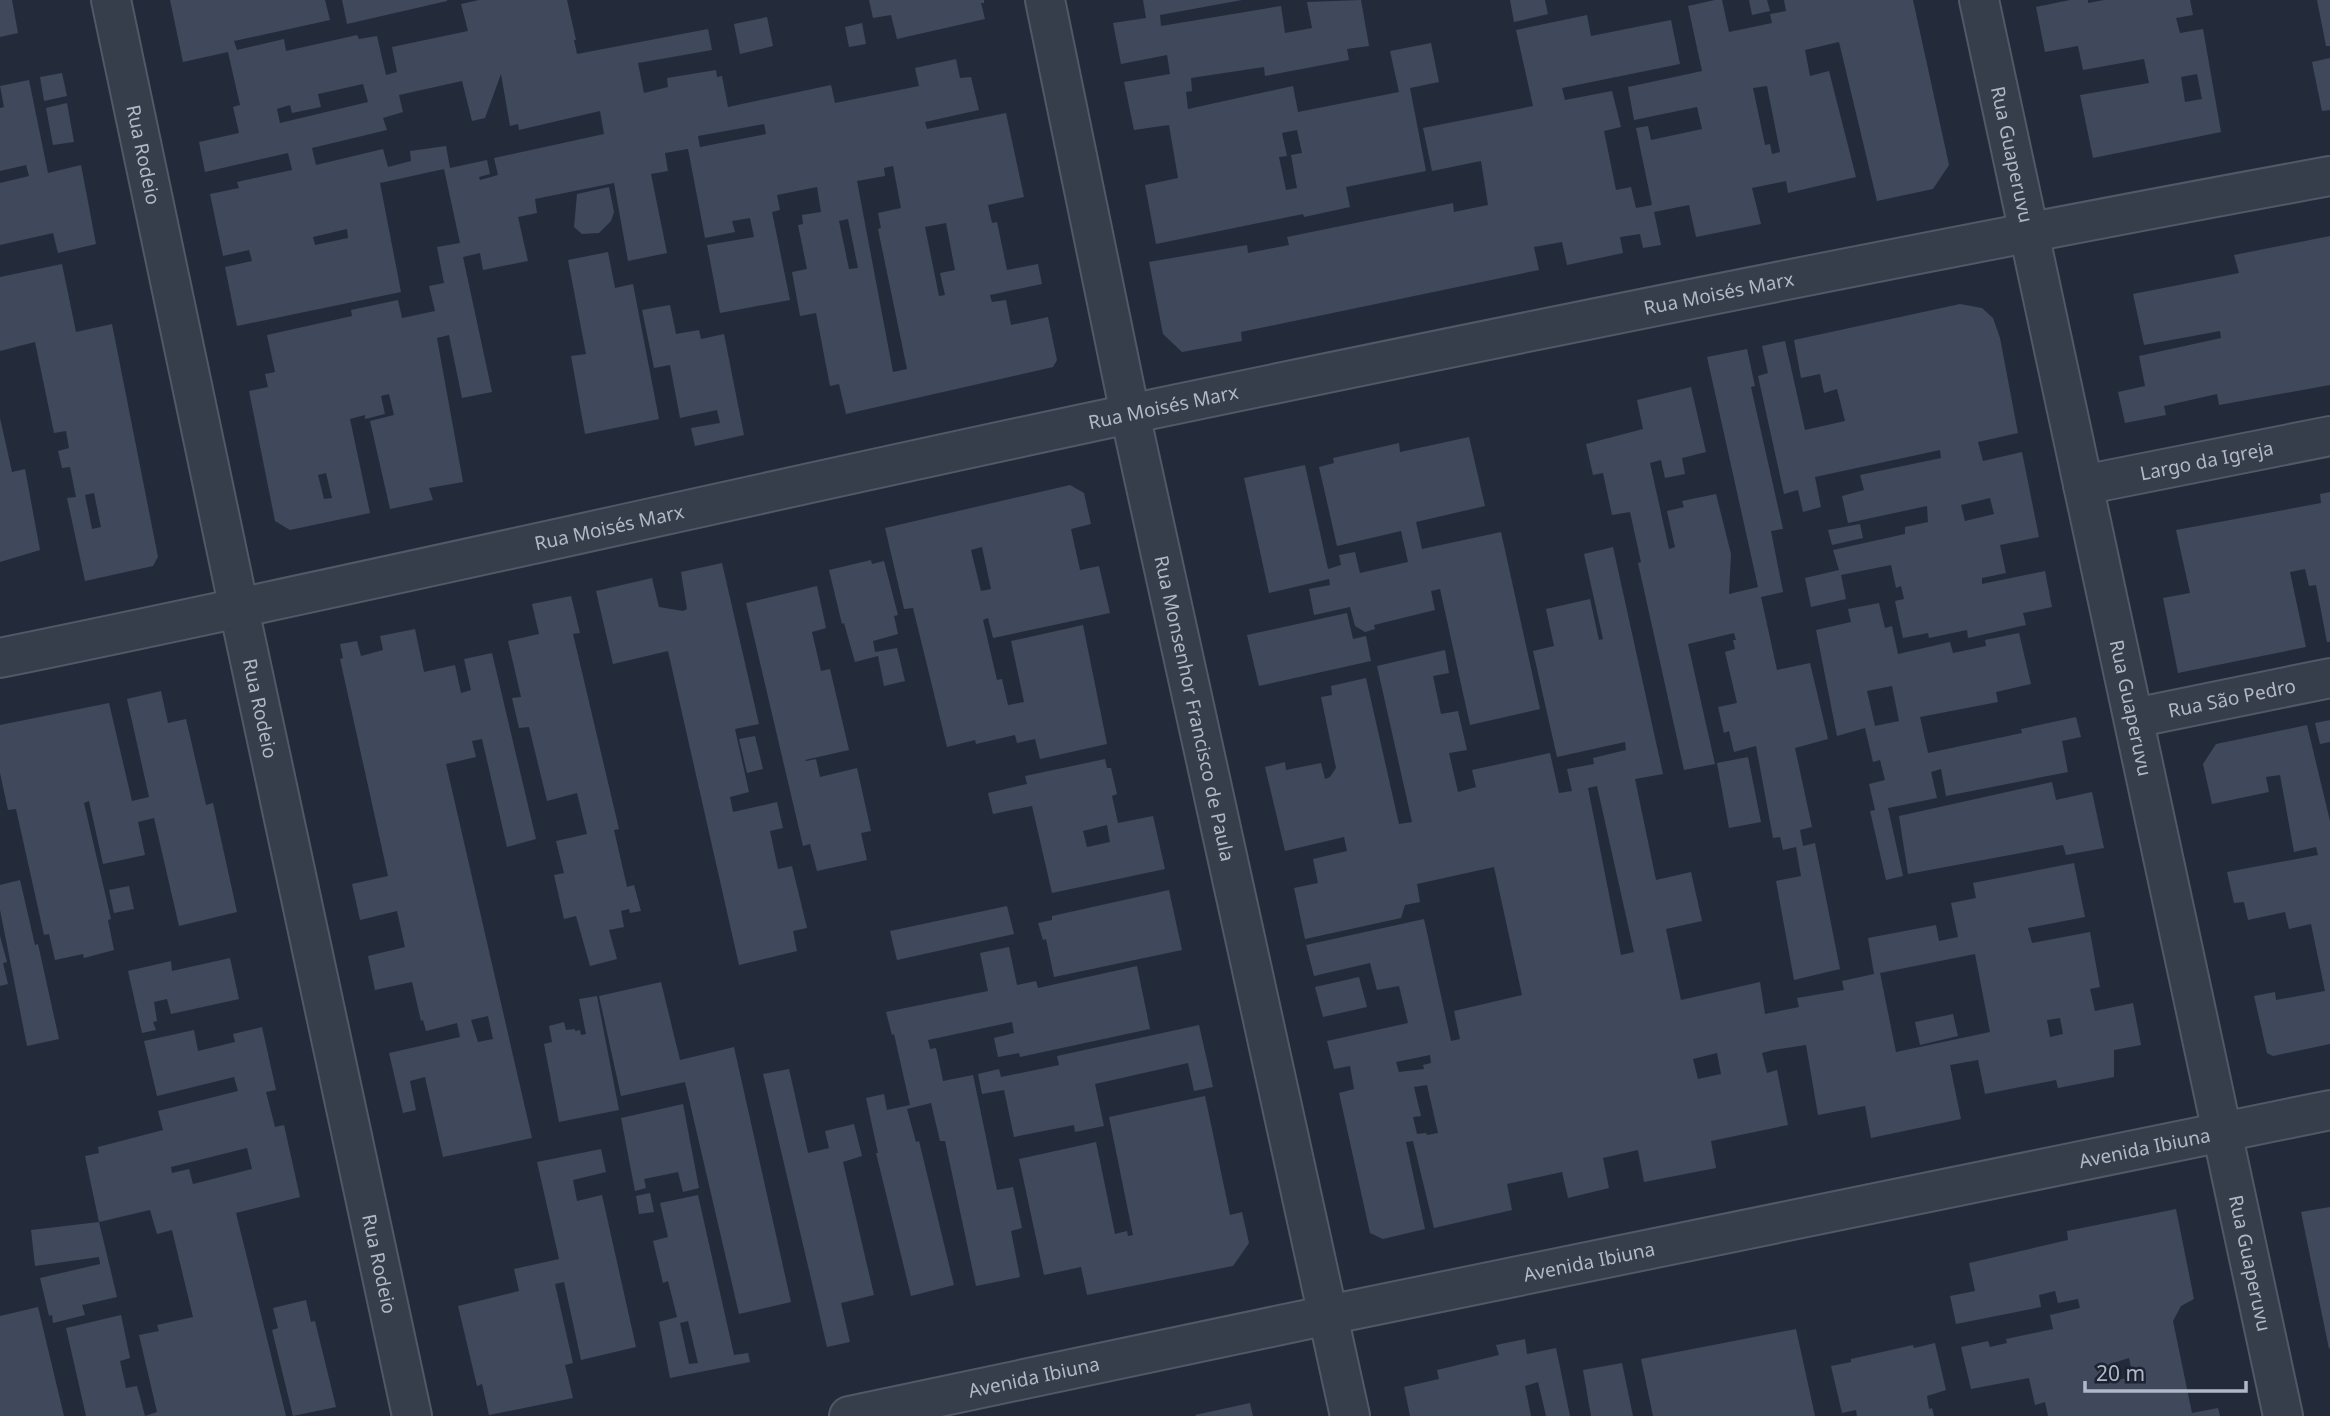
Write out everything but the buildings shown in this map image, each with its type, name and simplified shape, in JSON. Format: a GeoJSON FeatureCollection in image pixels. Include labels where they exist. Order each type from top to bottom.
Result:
{"type":"FeatureCollection","features":[{"type":"Feature","properties":{"kind":"street","name":"Rua Rodeio"},"geometry":{"type":"LineString","coordinates":[[111,0],[412,1416]]}},
{"type":"Feature","properties":{"kind":"street","name":"Rua Monsenhor Francisco de Paula"},"geometry":{"type":"LineString","coordinates":[[1045,0],[1130,414],[1350,1416]]}},
{"type":"Feature","properties":{"kind":"street","name":"Rua Guaperuvu"},"geometry":{"type":"LineString","coordinates":[[1979,0],[2283,1416]]}},
{"type":"Feature","properties":{"kind":"street","name":"Rua Moisés Marx"},"geometry":{"type":"LineString","coordinates":[[0,658],[239,610],[1130,414],[2027,231],[2330,176]]}},
{"type":"Feature","properties":{"kind":"street","name":"Largo da Igreja"},"geometry":{"type":"LineString","coordinates":[[2083,485],[2330,436]]}},
{"type":"Feature","properties":{"kind":"street","name":"Rua São Pedro"},"geometry":{"type":"LineString","coordinates":[[2134,718],[2330,678]]}},
{"type":"Feature","properties":{"kind":"street","name":"Avenida Ibiuna"},"geometry":{"type":"LineString","coordinates":[[849,1416],[2330,1110]]}}]}
